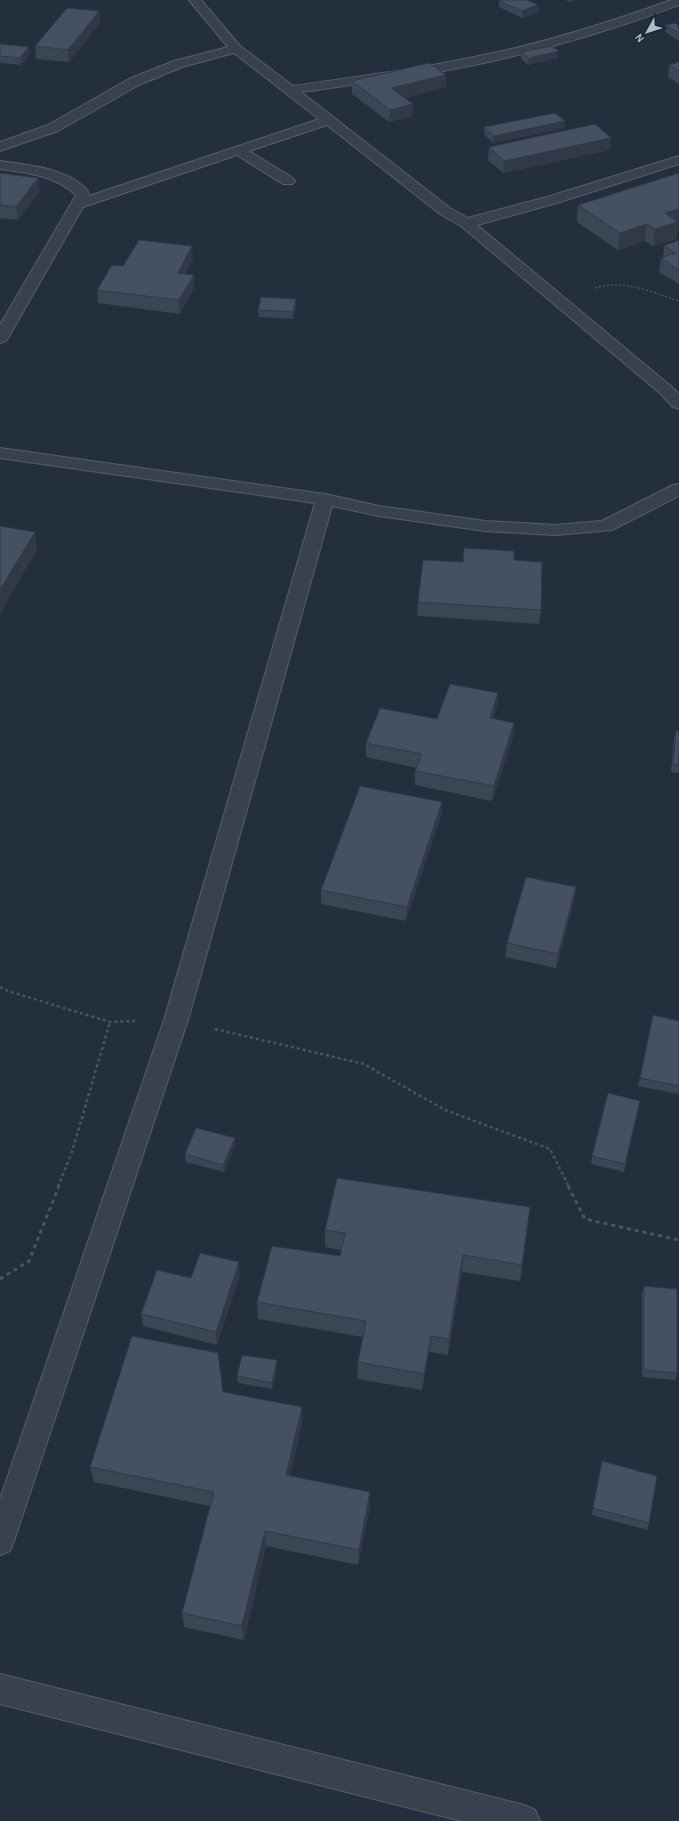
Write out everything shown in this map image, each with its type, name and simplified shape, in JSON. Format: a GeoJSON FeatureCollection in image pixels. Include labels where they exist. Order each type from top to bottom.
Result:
{"type":"FeatureCollection","features":[{"type":"Feature","properties":{"kind":"street"},"geometry":{"type":"LineString","coordinates":[[195,0],[236,50],[329,120],[445,211],[466,223],[667,391],[679,404]]}},
{"type":"Feature","properties":{"kind":"street"},"geometry":{"type":"LineString","coordinates":[[290,90],[432,69],[479,60],[539,45],[608,25],[679,1]]}},
{"type":"Feature","properties":{"kind":"street"},"geometry":{"type":"LineString","coordinates":[[0,147],[53,128],[134,82],[178,64],[236,50]]}},
{"type":"Feature","properties":{"kind":"street"},"geometry":{"type":"LineString","coordinates":[[78,204],[329,120]]}},
{"type":"Feature","properties":{"kind":"street"},"geometry":{"type":"LineString","coordinates":[[238,150],[288,181]]}},
{"type":"Feature","properties":{"kind":"street"},"geometry":{"type":"LineString","coordinates":[[466,223],[552,200],[679,160]]}},
{"type":"Feature","properties":{"kind":"street"},"geometry":{"type":"LineString","coordinates":[[0,165],[53,174],[75,185],[83,194],[0,338]]}},
{"type":"Feature","properties":{"kind":"street"},"geometry":{"type":"LineString","coordinates":[[0,453],[325,499],[379,511],[478,525],[554,530],[606,526],[679,489]]}},
{"type":"Feature","properties":{"kind":"street"},"geometry":{"type":"LineString","coordinates":[[0,1541],[176,1020],[325,499]]}},
{"type":"Feature","properties":{"kind":"street"},"geometry":{"type":"LineString","coordinates":[[0,1689],[524,1821]]}},
{"type":"Feature","properties":{"kind":"path"},"geometry":{"type":"LineString","coordinates":[[562,303],[603,284],[619,284],[633,287],[679,301]]}},
{"type":"Feature","properties":{"kind":"path"},"geometry":{"type":"LineString","coordinates":[[0,987],[8,991],[110,1022],[176,1020],[364,1064],[445,1110],[550,1148],[584,1219],[679,1240]]}},
{"type":"Feature","properties":{"kind":"path"},"geometry":{"type":"LineString","coordinates":[[0,1279],[29,1261],[72,1152],[110,1022]]}},
{"type":"Feature","properties":{"kind":"building"},"geometry":{"type":"Polygon","coordinates":[[[527,0],[538,5],[522,11],[499,1],[527,0]]]}},
{"type":"Feature","properties":{"kind":"building"},"geometry":{"type":"Polygon","coordinates":[[[67,8],[99,11],[68,50],[35,46],[67,8]]]}},
{"type":"Feature","properties":{"kind":"building"},"geometry":{"type":"Polygon","coordinates":[[[675,23],[679,26],[679,33],[665,25],[675,23]]]}},
{"type":"Feature","properties":{"kind":"building"},"geometry":{"type":"Polygon","coordinates":[[[0,44],[29,47],[20,58],[0,56],[0,44]]]}},
{"type":"Feature","properties":{"kind":"building"},"geometry":{"type":"Polygon","coordinates":[[[551,46],[559,51],[529,58],[521,52],[551,46]]]}},
{"type":"Feature","properties":{"kind":"building"},"geometry":{"type":"Polygon","coordinates":[[[679,62],[679,71],[669,65],[679,62]]]}},
{"type":"Feature","properties":{"kind":"building"},"geometry":{"type":"Polygon","coordinates":[[[429,63],[446,75],[391,88],[413,104],[390,110],[352,81],[429,63]]]}},
{"type":"Feature","properties":{"kind":"building"},"geometry":{"type":"Polygon","coordinates":[[[555,113],[565,121],[494,136],[484,127],[555,113]]]}},
{"type":"Feature","properties":{"kind":"building"},"geometry":{"type":"Polygon","coordinates":[[[595,124],[611,138],[504,161],[489,147],[595,124]]]}},
{"type":"Feature","properties":{"kind":"building"},"geometry":{"type":"Polygon","coordinates":[[[0,173],[38,178],[16,207],[0,205],[0,173]]]}},
{"type":"Feature","properties":{"kind":"building"},"geometry":{"type":"Polygon","coordinates":[[[679,173],[679,209],[665,213],[678,222],[655,229],[647,224],[620,233],[578,205],[679,173]]]}},
{"type":"Feature","properties":{"kind":"building"},"geometry":{"type":"Polygon","coordinates":[[[139,240],[192,246],[178,273],[194,275],[179,300],[97,290],[112,265],[123,266],[139,240]]]}},
{"type":"Feature","properties":{"kind":"building"},"geometry":{"type":"Polygon","coordinates":[[[679,240],[679,270],[661,258],[676,253],[664,246],[679,240]]]}},
{"type":"Feature","properties":{"kind":"building"},"geometry":{"type":"Polygon","coordinates":[[[261,297],[296,299],[293,312],[258,310],[261,297]]]}},
{"type":"Feature","properties":{"kind":"building"},"geometry":{"type":"Polygon","coordinates":[[[0,526],[35,532],[0,590],[0,526]]]}},
{"type":"Feature","properties":{"kind":"building"},"geometry":{"type":"Polygon","coordinates":[[[464,548],[514,551],[514,560],[542,562],[541,610],[418,602],[423,560],[463,562],[464,548]]]}},
{"type":"Feature","properties":{"kind":"building"},"geometry":{"type":"Polygon","coordinates":[[[450,684],[498,693],[490,718],[514,723],[494,786],[415,771],[422,754],[366,743],[380,708],[437,719],[450,684]]]}},
{"type":"Feature","properties":{"kind":"building"},"geometry":{"type":"Polygon","coordinates":[[[676,731],[679,731],[679,765],[673,764],[676,731]]]}},
{"type":"Feature","properties":{"kind":"building"},"geometry":{"type":"Polygon","coordinates":[[[360,786],[442,802],[407,907],[321,890],[360,786]]]}},
{"type":"Feature","properties":{"kind":"building"},"geometry":{"type":"Polygon","coordinates":[[[526,877],[576,887],[558,954],[507,943],[526,877]]]}},
{"type":"Feature","properties":{"kind":"building"},"geometry":{"type":"Polygon","coordinates":[[[653,1015],[679,1021],[679,1086],[640,1078],[653,1015]]]}},
{"type":"Feature","properties":{"kind":"building"},"geometry":{"type":"Polygon","coordinates":[[[608,1093],[640,1101],[625,1164],[592,1156],[608,1093]]]}},
{"type":"Feature","properties":{"kind":"building"},"geometry":{"type":"Polygon","coordinates":[[[196,1128],[235,1138],[223,1165],[185,1154],[196,1128]]]}},
{"type":"Feature","properties":{"kind":"building"},"geometry":{"type":"Polygon","coordinates":[[[337,1178],[530,1207],[522,1265],[463,1255],[449,1339],[431,1336],[424,1374],[358,1362],[366,1321],[257,1302],[272,1246],[340,1256],[345,1233],[325,1230],[337,1178]]]}},
{"type":"Feature","properties":{"kind":"building"},"geometry":{"type":"Polygon","coordinates":[[[200,1253],[239,1262],[216,1332],[141,1314],[157,1270],[191,1278],[200,1253]]]}},
{"type":"Feature","properties":{"kind":"building"},"geometry":{"type":"Polygon","coordinates":[[[644,1286],[677,1289],[677,1373],[644,1370],[644,1286]]]}},
{"type":"Feature","properties":{"kind":"building"},"geometry":{"type":"Polygon","coordinates":[[[132,1336],[218,1353],[223,1392],[302,1407],[286,1475],[370,1492],[359,1550],[265,1531],[242,1626],[182,1613],[214,1492],[90,1467],[132,1336]]]}},
{"type":"Feature","properties":{"kind":"building"},"geometry":{"type":"Polygon","coordinates":[[[242,1355],[277,1360],[272,1383],[237,1376],[242,1355]]]}},
{"type":"Feature","properties":{"kind":"building"},"geometry":{"type":"Polygon","coordinates":[[[602,1461],[657,1476],[649,1523],[593,1508],[602,1461]]]}}]}
